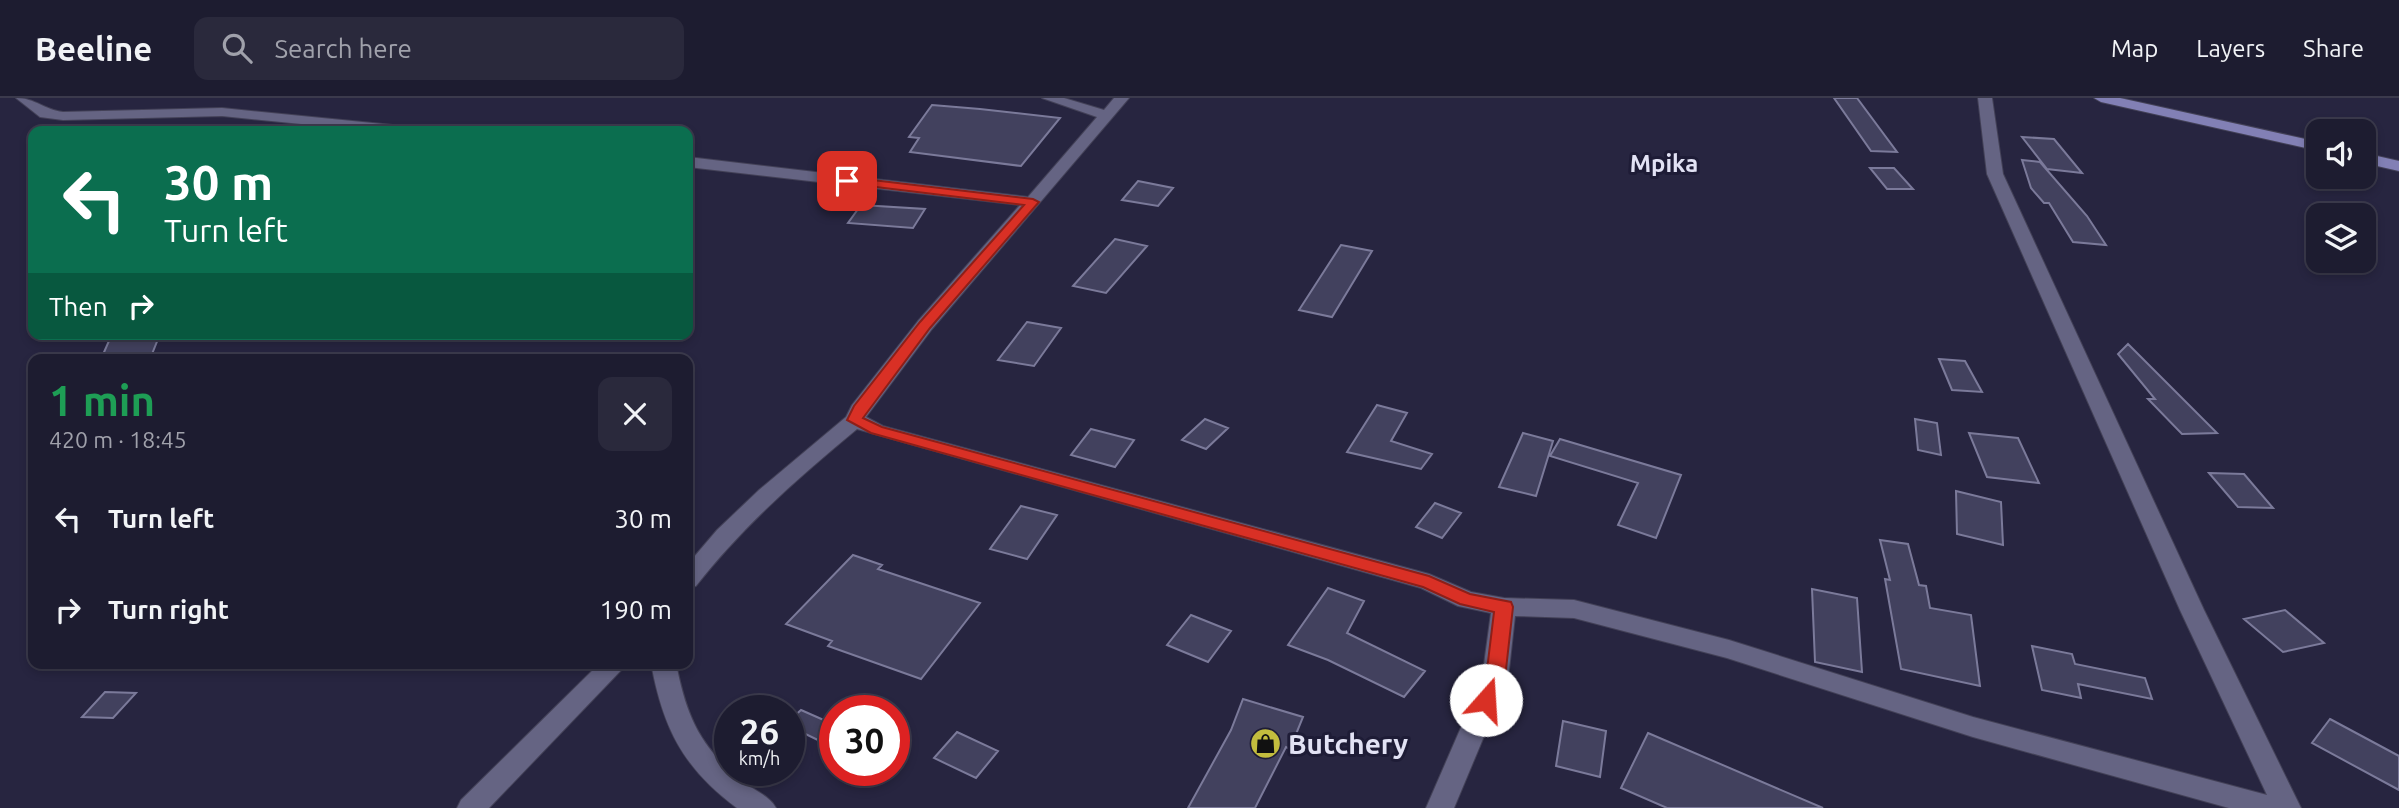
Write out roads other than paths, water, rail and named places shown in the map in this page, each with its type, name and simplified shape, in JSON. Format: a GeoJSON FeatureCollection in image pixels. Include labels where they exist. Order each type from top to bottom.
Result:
{"type":"FeatureCollection","features":[{"type":"Feature","properties":{"kind":"main road"},"geometry":{"type":"LineString","coordinates":[[2101,98],[2306,144]]}},
{"type":"Feature","properties":{"kind":"main road"},"geometry":{"type":"LineString","coordinates":[[2376,161],[2399,166]]}},
{"type":"Feature","properties":{"kind":"street"},"geometry":{"type":"LineString","coordinates":[[23,98],[44,114],[63,117],[222,111],[365,126]]}},
{"type":"Feature","properties":{"kind":"street"},"geometry":{"type":"LineString","coordinates":[[1049,98],[1108,116]]}},
{"type":"Feature","properties":{"kind":"street"},"geometry":{"type":"LineString","coordinates":[[693,573],[710,550],[775,485],[855,420],[859,409],[925,325],[1122,98]]}},
{"type":"Feature","properties":{"kind":"street"},"geometry":{"type":"LineString","coordinates":[[1985,98],[1995,174],[2192,610],[2287,808]]}},
{"type":"Feature","properties":{"kind":"street"},"geometry":{"type":"LineString","coordinates":[[693,163],[1033,202]]}},
{"type":"Feature","properties":{"kind":"street"},"geometry":{"type":"LineString","coordinates":[[855,420],[876,430],[1429,582],[1466,600],[1504,607],[1574,609],[1729,649],[1973,727],[2271,808]]}},
{"type":"Feature","properties":{"kind":"street"},"geometry":{"type":"LineString","coordinates":[[1440,808],[1495,678],[1504,607]]}},
{"type":"Feature","properties":{"kind":"street"},"geometry":{"type":"LineString","coordinates":[[471,808],[610,669]]}},
{"type":"Feature","properties":{"kind":"street"},"geometry":{"type":"LineString","coordinates":[[664,669],[670,703],[703,762],[752,803],[762,808]]}},
{"type":"Feature","properties":{"kind":"place","name":"Butchery"},"geometry":{"type":"Point","coordinates":[1265,744]}},
{"type":"Feature","properties":{"kind":"district","name":"Mpika"},"geometry":{"type":"Point","coordinates":[1664,164]}}]}
